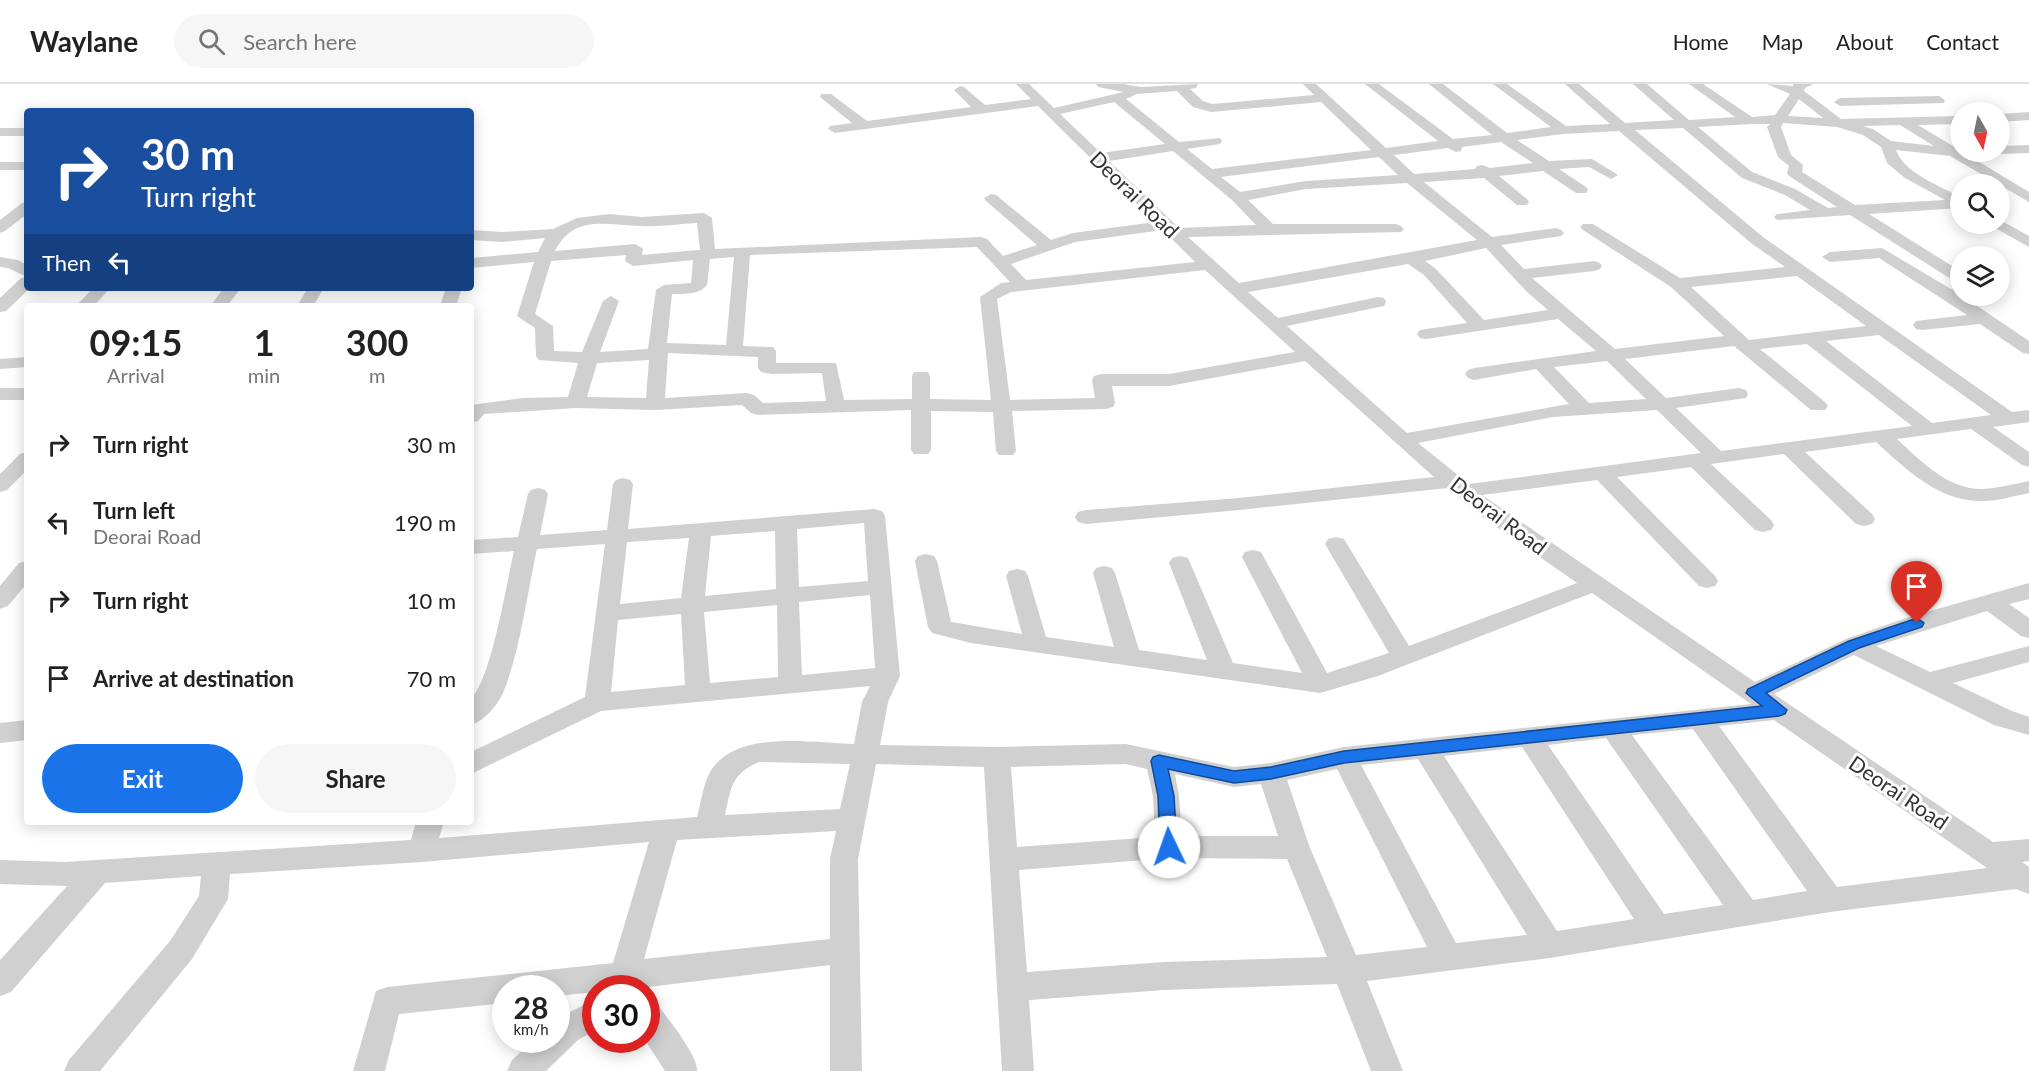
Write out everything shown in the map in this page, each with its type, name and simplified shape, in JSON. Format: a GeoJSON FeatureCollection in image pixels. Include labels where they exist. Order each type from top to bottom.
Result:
{"type":"FeatureCollection","features":[{"type":"Feature","properties":{"kind":"street","name":"Deorai Road"},"geometry":{"type":"LineString","coordinates":[[1022,84],[1235,289],[1403,440],[1491,513],[1989,854],[2026,869]]}},
{"type":"Feature","properties":{"kind":"street"},"geometry":{"type":"LineString","coordinates":[[1102,84],[1141,91]]}},
{"type":"Feature","properties":{"kind":"street"},"geometry":{"type":"LineString","coordinates":[[836,129],[982,110],[1046,107],[1117,98],[1141,91],[1196,84]]}},
{"type":"Feature","properties":{"kind":"street"},"geometry":{"type":"LineString","coordinates":[[1309,84],[1408,177],[1489,242],[1561,313],[1611,355],[1660,404],[1763,525]]}},
{"type":"Feature","properties":{"kind":"street"},"geometry":{"type":"LineString","coordinates":[[1371,84],[1450,143],[1522,202]]}},
{"type":"Feature","properties":{"kind":"street"},"geometry":{"type":"LineString","coordinates":[[1435,84],[1502,136],[1581,190]]}},
{"type":"Feature","properties":{"kind":"street"},"geometry":{"type":"LineString","coordinates":[[1499,84],[1563,130]]}},
{"type":"Feature","properties":{"kind":"street"},"geometry":{"type":"LineString","coordinates":[[1571,84],[1681,178],[1798,271],[2009,418]]}},
{"type":"Feature","properties":{"kind":"street"},"geometry":{"type":"LineString","coordinates":[[1639,84],[1747,175],[1791,192],[1826,213]]}},
{"type":"Feature","properties":{"kind":"street"},"geometry":{"type":"LineString","coordinates":[[1695,84],[1750,121]]}},
{"type":"Feature","properties":{"kind":"street"},"geometry":{"type":"LineString","coordinates":[[1773,84],[1802,88],[1838,123],[1868,132],[1887,145],[1950,153]]}},
{"type":"Feature","properties":{"kind":"street"},"geometry":{"type":"LineString","coordinates":[[1179,86],[1198,104],[1211,108],[1325,98]]}},
{"type":"Feature","properties":{"kind":"street"},"geometry":{"type":"LineString","coordinates":[[1802,88],[1774,127],[1785,156],[1796,165],[1794,173],[1950,272]]}},
{"type":"Feature","properties":{"kind":"street"},"geometry":{"type":"LineString","coordinates":[[1924,89],[1950,106]]}},
{"type":"Feature","properties":{"kind":"street"},"geometry":{"type":"LineString","coordinates":[[960,90],[982,110]]}},
{"type":"Feature","properties":{"kind":"street"},"geometry":{"type":"LineString","coordinates":[[826,97],[864,125]]}},
{"type":"Feature","properties":{"kind":"street"},"geometry":{"type":"LineString","coordinates":[[1117,98],[1237,197],[1269,229]]}},
{"type":"Feature","properties":{"kind":"street"},"geometry":{"type":"LineString","coordinates":[[1840,102],[1939,100]]}},
{"type":"Feature","properties":{"kind":"street"},"geometry":{"type":"LineString","coordinates":[[910,107],[920,118]]}},
{"type":"Feature","properties":{"kind":"street"},"geometry":{"type":"LineString","coordinates":[[2010,117],[2029,116]]}},
{"type":"Feature","properties":{"kind":"street"},"geometry":{"type":"LineString","coordinates":[[1207,174],[1563,130],[1781,119],[1838,123],[1950,120]]}},
{"type":"Feature","properties":{"kind":"street"},"geometry":{"type":"LineString","coordinates":[[1902,122],[1950,151]]}},
{"type":"Feature","properties":{"kind":"street"},"geometry":{"type":"LineString","coordinates":[[0,132],[24,132]]}},
{"type":"Feature","properties":{"kind":"street"},"geometry":{"type":"LineString","coordinates":[[1098,158],[1215,141]]}},
{"type":"Feature","properties":{"kind":"street"},"geometry":{"type":"LineString","coordinates":[[1887,145],[1892,160],[1910,175],[1950,197]]}},
{"type":"Feature","properties":{"kind":"street"},"geometry":{"type":"LineString","coordinates":[[2010,150],[2029,149]]}},
{"type":"Feature","properties":{"kind":"street"},"geometry":{"type":"LineString","coordinates":[[1237,197],[1305,185],[1487,173],[1586,162],[1598,166],[1611,175]]}},
{"type":"Feature","properties":{"kind":"street"},"geometry":{"type":"LineString","coordinates":[[1969,162],[2029,198]]}},
{"type":"Feature","properties":{"kind":"street"},"geometry":{"type":"LineString","coordinates":[[1,167],[24,166]]}},
{"type":"Feature","properties":{"kind":"street"},"geometry":{"type":"LineString","coordinates":[[991,198],[1047,245]]}},
{"type":"Feature","properties":{"kind":"street"},"geometry":{"type":"LineString","coordinates":[[2010,200],[2029,198]]}},
{"type":"Feature","properties":{"kind":"street"},"geometry":{"type":"LineString","coordinates":[[1782,218],[1853,210],[1950,204]]}},
{"type":"Feature","properties":{"kind":"street"},"geometry":{"type":"LineString","coordinates":[[0,228],[24,208]]}},
{"type":"Feature","properties":{"kind":"street"},"geometry":{"type":"LineString","coordinates":[[474,235],[502,237],[556,233],[582,221],[609,219],[642,222],[704,218],[705,254],[699,285],[693,288],[664,290],[655,404]]}},
{"type":"Feature","properties":{"kind":"street"},"geometry":{"type":"LineString","coordinates":[[1588,227],[1677,283],[1742,343],[1818,406]]}},
{"type":"Feature","properties":{"kind":"street"},"geometry":{"type":"LineString","coordinates":[[999,262],[1073,238],[1171,229],[1396,229]]}},
{"type":"Feature","properties":{"kind":"street"},"geometry":{"type":"LineString","coordinates":[[2010,232],[2029,242]]}},
{"type":"Feature","properties":{"kind":"street"},"geometry":{"type":"LineString","coordinates":[[556,233],[544,257],[526,316],[544,326],[545,356],[589,358],[695,347],[734,352],[767,351],[767,368],[830,367],[836,406]]}},
{"type":"Feature","properties":{"kind":"street"},"geometry":{"type":"LineString","coordinates":[[1235,289],[1489,242],[1556,233]]}},
{"type":"Feature","properties":{"kind":"street"},"geometry":{"type":"LineString","coordinates":[[474,263],[635,249],[633,261],[742,251],[981,242],[1023,286]]}},
{"type":"Feature","properties":{"kind":"street"},"geometry":{"type":"LineString","coordinates":[[734,352],[742,251]]}},
{"type":"Feature","properties":{"kind":"street"},"geometry":{"type":"LineString","coordinates":[[1830,257],[1882,253],[1950,292]]}},
{"type":"Feature","properties":{"kind":"street"},"geometry":{"type":"LineString","coordinates":[[1410,258],[1430,272],[1480,326]]}},
{"type":"Feature","properties":{"kind":"street"},"geometry":{"type":"LineString","coordinates":[[0,262],[12,263],[24,270]]}},
{"type":"Feature","properties":{"kind":"street"},"geometry":{"type":"LineString","coordinates":[[1006,451],[1003,406],[989,318],[988,297],[1007,287],[1209,265]]}},
{"type":"Feature","properties":{"kind":"street"},"geometry":{"type":"LineString","coordinates":[[1520,274],[1594,266]]}},
{"type":"Feature","properties":{"kind":"street"},"geometry":{"type":"LineString","coordinates":[[1677,283],[1798,271]]}},
{"type":"Feature","properties":{"kind":"street"},"geometry":{"type":"LineString","coordinates":[[0,307],[24,285]]}},
{"type":"Feature","properties":{"kind":"street"},"geometry":{"type":"LineString","coordinates":[[87,303],[99,291]]}},
{"type":"Feature","properties":{"kind":"street"},"geometry":{"type":"LineString","coordinates":[[220,303],[230,291]]}},
{"type":"Feature","properties":{"kind":"street"},"geometry":{"type":"LineString","coordinates":[[576,402],[589,358],[611,301]]}},
{"type":"Feature","properties":{"kind":"street"},"geometry":{"type":"LineString","coordinates":[[1274,324],[1378,302]]}},
{"type":"Feature","properties":{"kind":"street"},"geometry":{"type":"LineString","coordinates":[[1968,306],[2029,349]]}},
{"type":"Feature","properties":{"kind":"street"},"geometry":{"type":"LineString","coordinates":[[1425,334],[1561,313]]}},
{"type":"Feature","properties":{"kind":"street"},"geometry":{"type":"LineString","coordinates":[[1922,325],[1983,318]]}},
{"type":"Feature","properties":{"kind":"street"},"geometry":{"type":"LineString","coordinates":[[1474,374],[1540,363],[1611,355],[1812,339],[1882,329]]}},
{"type":"Feature","properties":{"kind":"street"},"geometry":{"type":"LineString","coordinates":[[1812,339],[1928,429]]}},
{"type":"Feature","properties":{"kind":"street"},"geometry":{"type":"LineString","coordinates":[[474,414],[478,409],[523,404],[576,402],[655,404],[747,399],[758,409],[1106,403],[1101,381],[1169,380],[1308,355]]}},
{"type":"Feature","properties":{"kind":"street"},"geometry":{"type":"LineString","coordinates":[[0,364],[24,362]]}},
{"type":"Feature","properties":{"kind":"street"},"geometry":{"type":"LineString","coordinates":[[1540,363],[1584,409]]}},
{"type":"Feature","properties":{"kind":"street"},"geometry":{"type":"LineString","coordinates":[[921,376],[919,405],[921,450]]}},
{"type":"Feature","properties":{"kind":"street"},"geometry":{"type":"LineString","coordinates":[[0,394],[24,394]]}},
{"type":"Feature","properties":{"kind":"street"},"geometry":{"type":"LineString","coordinates":[[1403,440],[1552,411],[1660,404],[1739,394]]}},
{"type":"Feature","properties":{"kind":"street"},"geometry":{"type":"LineString","coordinates":[[1086,517],[1602,473],[2029,416]]}},
{"type":"Feature","properties":{"kind":"street"},"geometry":{"type":"LineString","coordinates":[[1975,423],[2029,460]]}},
{"type":"Feature","properties":{"kind":"street"},"geometry":{"type":"LineString","coordinates":[[1881,436],[1937,484],[1958,493],[1980,495],[2029,487]]}},
{"type":"Feature","properties":{"kind":"street"},"geometry":{"type":"LineString","coordinates":[[1789,448],[1864,519]]}},
{"type":"Feature","properties":{"kind":"street"},"geometry":{"type":"LineString","coordinates":[[0,486],[24,461]]}},
{"type":"Feature","properties":{"kind":"street"},"geometry":{"type":"LineString","coordinates":[[1602,473],[1707,582]]}},
{"type":"Feature","properties":{"kind":"street"},"geometry":{"type":"LineString","coordinates":[[597,702],[623,484]]}},
{"type":"Feature","properties":{"kind":"street"},"geometry":{"type":"LineString","coordinates":[[474,713],[490,694],[500,663],[538,494]]}},
{"type":"Feature","properties":{"kind":"street"},"geometry":{"type":"LineString","coordinates":[[474,547],[874,516],[888,676],[875,702],[863,753],[844,859],[846,1071]]}},
{"type":"Feature","properties":{"kind":"street"},"geometry":{"type":"LineString","coordinates":[[786,522],[790,685]]}},
{"type":"Feature","properties":{"kind":"street"},"geometry":{"type":"LineString","coordinates":[[698,693],[692,605],[701,530]]}},
{"type":"Feature","properties":{"kind":"street"},"geometry":{"type":"LineString","coordinates":[[1336,544],[1403,656]]}},
{"type":"Feature","properties":{"kind":"street"},"geometry":{"type":"LineString","coordinates":[[1253,558],[1320,684]]}},
{"type":"Feature","properties":{"kind":"street"},"geometry":{"type":"LineString","coordinates":[[926,561],[940,627],[971,635],[1223,668],[1320,684],[1369,670],[1595,584]]}},
{"type":"Feature","properties":{"kind":"street"},"geometry":{"type":"LineString","coordinates":[[1180,563],[1223,668]]}},
{"type":"Feature","properties":{"kind":"street"},"geometry":{"type":"LineString","coordinates":[[1104,573],[1129,656]]}},
{"type":"Feature","properties":{"kind":"street"},"geometry":{"type":"LineString","coordinates":[[1017,576],[1036,644]]}},
{"type":"Feature","properties":{"kind":"street"},"geometry":{"type":"LineString","coordinates":[[0,601],[18,577]]}},
{"type":"Feature","properties":{"kind":"street"},"geometry":{"type":"LineString","coordinates":[[609,613],[879,587]]}},
{"type":"Feature","properties":{"kind":"street"},"geometry":{"type":"LineString","coordinates":[[1754,693],[1854,645],[1989,601],[2029,591]]}},
{"type":"Feature","properties":{"kind":"street"},"geometry":{"type":"LineString","coordinates":[[1989,601],[2029,630]]}},
{"type":"Feature","properties":{"kind":"street"},"geometry":{"type":"LineString","coordinates":[[1854,645],[2003,718],[2029,726]]}},
{"type":"Feature","properties":{"kind":"street"},"geometry":{"type":"LineString","coordinates":[[1929,681],[2029,654]]}},
{"type":"Feature","properties":{"kind":"street"},"geometry":{"type":"LineString","coordinates":[[474,763],[597,702],[888,676]]}},
{"type":"Feature","properties":{"kind":"street"},"geometry":{"type":"LineString","coordinates":[[708,827],[721,777],[735,761],[757,752],[997,757],[1126,754],[1234,777],[1271,773],[1344,757],[1779,710]]}},
{"type":"Feature","properties":{"kind":"street"},"geometry":{"type":"LineString","coordinates":[[1700,718],[1830,900]]}},
{"type":"Feature","properties":{"kind":"street"},"geometry":{"type":"LineString","coordinates":[[1612,728],[1746,914]]}},
{"type":"Feature","properties":{"kind":"street"},"geometry":{"type":"LineString","coordinates":[[0,733],[24,730]]}},
{"type":"Feature","properties":{"kind":"street"},"geometry":{"type":"LineString","coordinates":[[1528,737],[1657,928]]}},
{"type":"Feature","properties":{"kind":"street"},"geometry":{"type":"LineString","coordinates":[[1425,748],[1551,945]]}},
{"type":"Feature","properties":{"kind":"street"},"geometry":{"type":"LineString","coordinates":[[997,757],[1018,1071]]}},
{"type":"Feature","properties":{"kind":"street"},"geometry":{"type":"LineString","coordinates":[[1344,757],[1449,959]]}},
{"type":"Feature","properties":{"kind":"street"},"geometry":{"type":"LineString","coordinates":[[1159,761],[1166,796],[1169,847]]}},
{"type":"Feature","properties":{"kind":"street"},"geometry":{"type":"LineString","coordinates":[[1271,773],[1296,848],[1387,1071]]}},
{"type":"Feature","properties":{"kind":"street"},"geometry":{"type":"LineString","coordinates":[[0,872],[65,874],[216,863],[427,831],[666,830],[851,819]]}},
{"type":"Feature","properties":{"kind":"street"},"geometry":{"type":"LineString","coordinates":[[626,975],[666,830]]}},
{"type":"Feature","properties":{"kind":"street"},"geometry":{"type":"LineString","coordinates":[[1004,860],[1169,847],[1296,848]]}},
{"type":"Feature","properties":{"kind":"street"},"geometry":{"type":"LineString","coordinates":[[80,1071],[181,950],[213,900],[216,863]]}},
{"type":"Feature","properties":{"kind":"street"},"geometry":{"type":"LineString","coordinates":[[1014,987],[1164,976],[1347,970],[1449,959],[1551,945],[2026,869]]}},
{"type":"Feature","properties":{"kind":"street"},"geometry":{"type":"LineString","coordinates":[[0,982],[98,871]]}},
{"type":"Feature","properties":{"kind":"street"},"geometry":{"type":"LineString","coordinates":[[660,977],[846,950]]}},
{"type":"Feature","properties":{"kind":"street"},"geometry":{"type":"LineString","coordinates":[[369,1071],[387,1001],[492,990]]}},
{"type":"Feature","properties":{"kind":"street"},"geometry":{"type":"LineString","coordinates":[[660,1036],[681,1067],[681,1071]]}},
{"type":"Feature","properties":{"kind":"street"},"geometry":{"type":"LineString","coordinates":[[523,1071],[542,1053]]}},
{"type":"Feature","properties":{"kind":"route"},"geometry":{"type":"LineString","coordinates":[[1169,847],[1166,796],[1159,761],[1234,777],[1271,773],[1344,757],[1779,710],[1754,693],[1854,645],[1917,623]]}}]}
